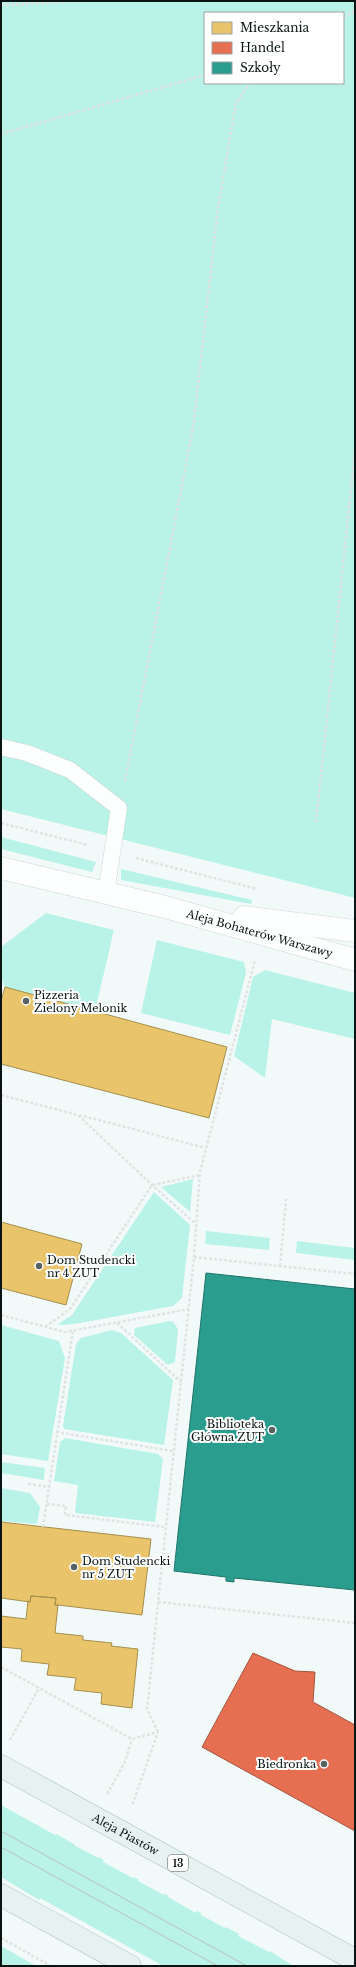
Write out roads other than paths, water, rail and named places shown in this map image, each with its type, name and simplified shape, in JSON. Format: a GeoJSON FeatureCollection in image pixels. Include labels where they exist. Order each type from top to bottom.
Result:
{"type":"FeatureCollection","features":[{"type":"Feature","properties":{"kind":"main road","name":"Aleja Piastów"},"geometry":{"type":"LineString","coordinates":[[1,1766],[355,1960]]}},
{"type":"Feature","properties":{"kind":"main road"},"geometry":{"type":"LineString","coordinates":[[1,1895],[130,1966]]}},
{"type":"Feature","properties":{"kind":"street","name":"Aleja Bohaterów Warszawy"},"geometry":{"type":"LineString","coordinates":[[1,868],[165,907],[355,960]]}},
{"type":"Feature","properties":{"kind":"street","name":"Aleja Bohaterów Warszawy"},"geometry":{"type":"LineString","coordinates":[[165,907],[355,932]]}},
{"type":"Feature","properties":{"kind":"lane"},"geometry":{"type":"LineString","coordinates":[[1,747],[27,753],[70,770],[120,808],[106,893]]}},
{"type":"Feature","properties":{"kind":"tram line"},"geometry":{"type":"LineString","coordinates":[[1,1831],[247,1966]]}},
{"type":"Feature","properties":{"kind":"tram line"},"geometry":{"type":"LineString","coordinates":[[1,1847],[218,1966]]}},
{"type":"Feature","properties":{"kind":"place","name":"Pizzeria Zielony Melonik"},"geometry":{"type":"Point","coordinates":[26,1001]}},
{"type":"Feature","properties":{"kind":"place","name":"Dom Studencki nr 4 ZUT"},"geometry":{"type":"Point","coordinates":[39,1266]}},
{"type":"Feature","properties":{"kind":"place","name":"Biblioteka Główna ZUT"},"geometry":{"type":"Point","coordinates":[272,1430]}},
{"type":"Feature","properties":{"kind":"place","name":"Dom Studencki nr 5 ZUT"},"geometry":{"type":"Point","coordinates":[74,1567]}},
{"type":"Feature","properties":{"kind":"place","name":"Biedronka"},"geometry":{"type":"Point","coordinates":[324,1764]}}]}
